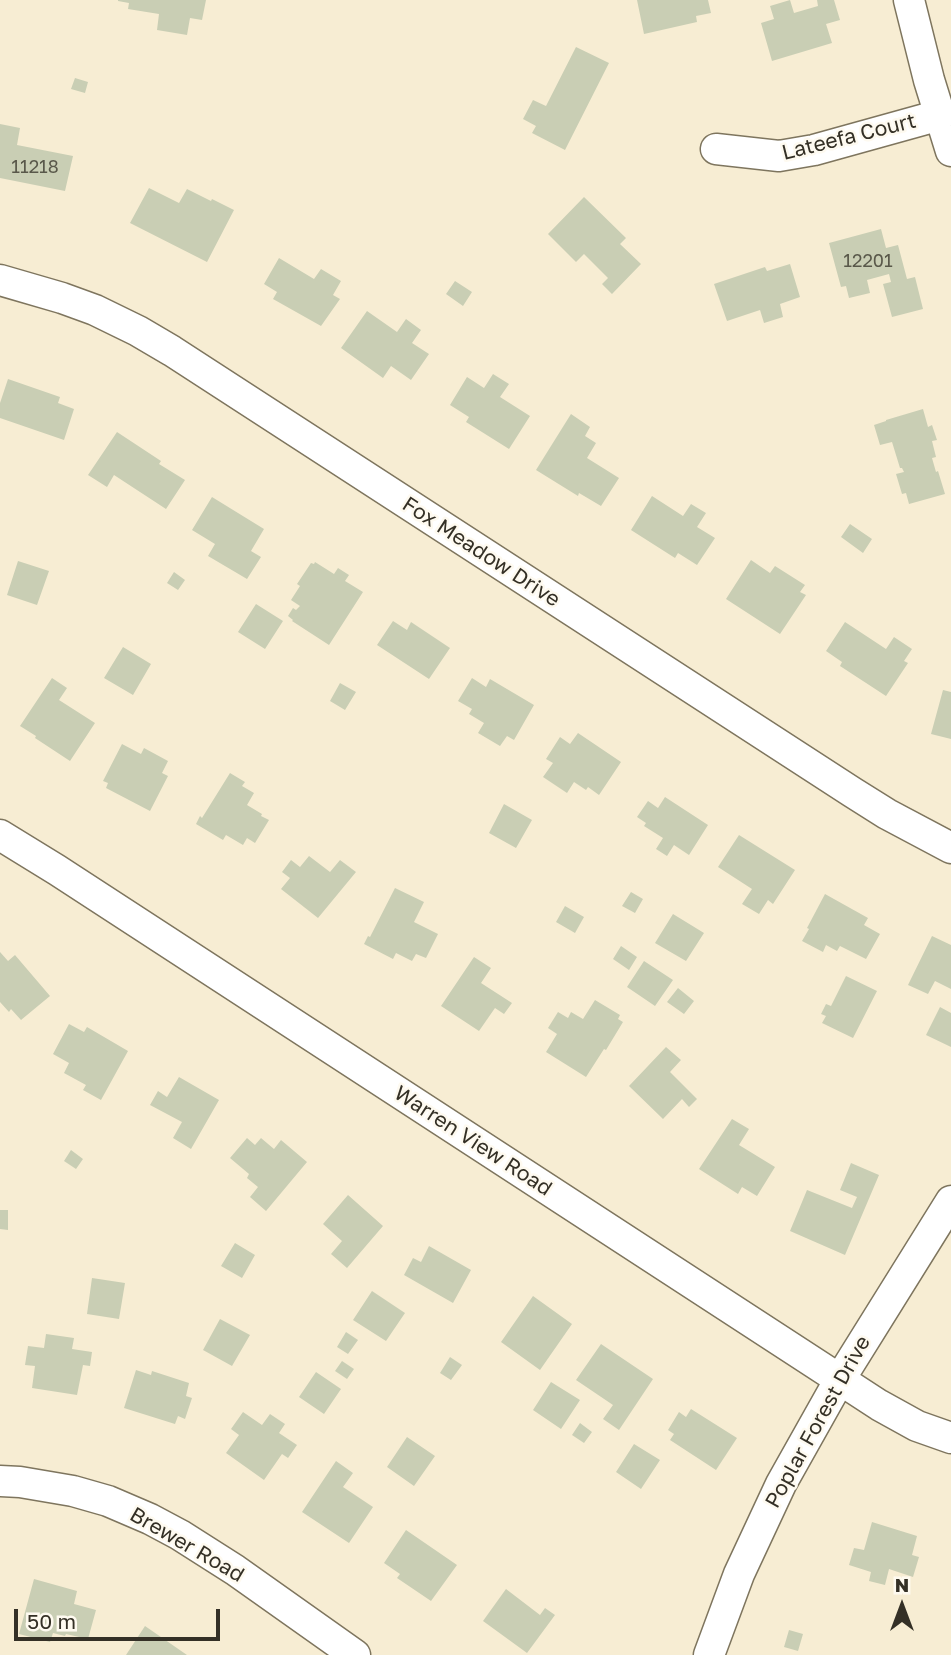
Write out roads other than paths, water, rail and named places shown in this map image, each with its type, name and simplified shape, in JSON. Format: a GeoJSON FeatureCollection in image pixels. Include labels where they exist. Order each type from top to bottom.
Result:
{"type":"FeatureCollection","features":[{"type":"Feature","properties":{"kind":"street"},"geometry":{"type":"LineString","coordinates":[[909,0],[929,80],[951,151]]}},
{"type":"Feature","properties":{"kind":"street","name":"Lateefa Court"},"geometry":{"type":"LineString","coordinates":[[716,149],[779,156],[814,150],[940,115]]}},
{"type":"Feature","properties":{"kind":"street","name":"Fox Meadow Drive"},"geometry":{"type":"LineString","coordinates":[[0,280],[95,310],[160,344],[852,792],[951,848]]}},
{"type":"Feature","properties":{"kind":"street","name":"Warren View Road"},"geometry":{"type":"LineString","coordinates":[[0,835],[69,877],[879,1405],[917,1426],[951,1438]]}},
{"type":"Feature","properties":{"kind":"street","name":"Poplar Forest Drive"},"geometry":{"type":"LineString","coordinates":[[709,1655],[739,1574],[776,1495],[840,1379],[951,1201]]}},
{"type":"Feature","properties":{"kind":"street","name":"Brewer Road"},"geometry":{"type":"LineString","coordinates":[[0,1481],[73,1491],[108,1501],[150,1519],[235,1570],[355,1655]]}}]}
